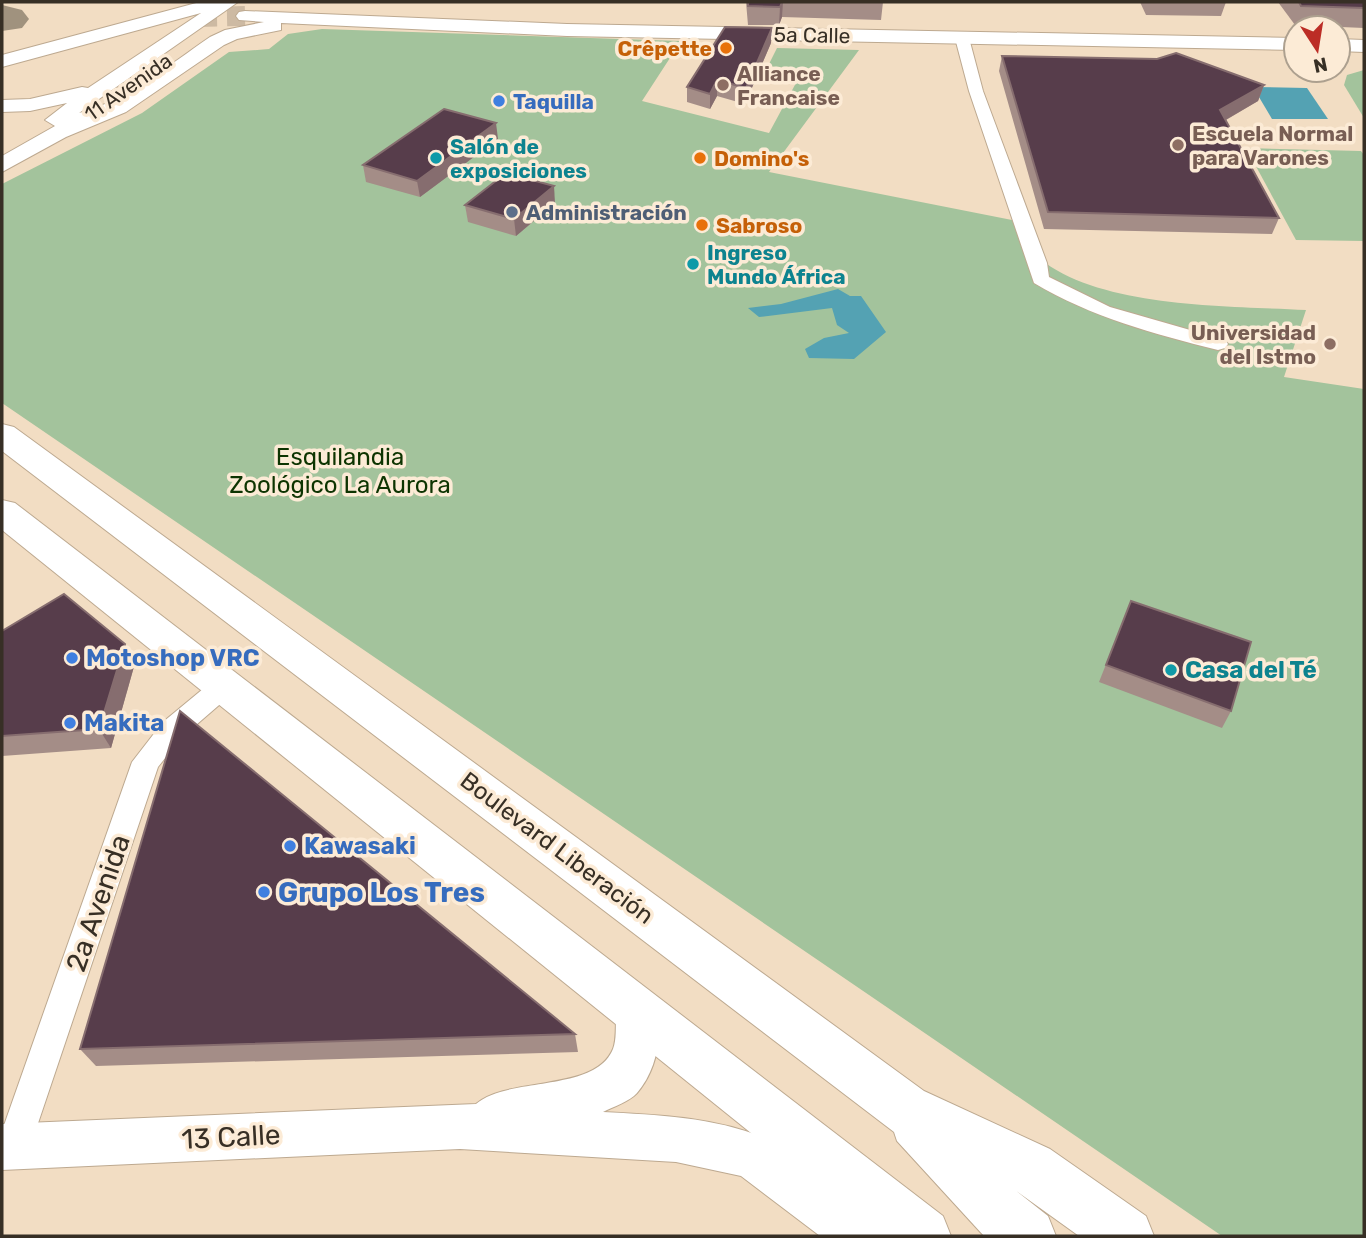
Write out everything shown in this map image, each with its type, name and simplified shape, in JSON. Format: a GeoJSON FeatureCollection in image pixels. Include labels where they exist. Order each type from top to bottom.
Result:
{"type":"FeatureCollection","features":[{"type":"Feature","properties":{"kind":"highway","name":"Boulevard Liberación"},"geometry":{"type":"LineString","coordinates":[[2,435],[905,1110],[1031,1168],[1126,1236]]}},
{"type":"Feature","properties":{"kind":"highway"},"geometry":{"type":"LineString","coordinates":[[2,512],[923,1236]]}},
{"type":"Feature","properties":{"kind":"highway"},"geometry":{"type":"LineString","coordinates":[[905,1110],[999,1213],[1028,1236]]}},
{"type":"Feature","properties":{"kind":"main road"},"geometry":{"type":"LineString","coordinates":[[2,61],[221,2]]}},
{"type":"Feature","properties":{"kind":"main road","name":"11 Avenida"},"geometry":{"type":"LineString","coordinates":[[2,151],[111,83],[229,2]]}},
{"type":"Feature","properties":{"kind":"main road","name":"11 Avenida"},"geometry":{"type":"LineString","coordinates":[[2,165],[66,131],[248,9]]}},
{"type":"Feature","properties":{"kind":"main road","name":"5a Calle"},"geometry":{"type":"LineString","coordinates":[[248,9],[567,30],[1282,44]]}},
{"type":"Feature","properties":{"kind":"main road"},"geometry":{"type":"LineString","coordinates":[[134,25],[197,18]]}},
{"type":"Feature","properties":{"kind":"main road"},"geometry":{"type":"LineString","coordinates":[[66,131],[119,108],[217,41],[254,29],[303,24],[511,31],[567,30]]}},
{"type":"Feature","properties":{"kind":"main road"},"geometry":{"type":"LineString","coordinates":[[2,106],[54,100],[111,83]]}},
{"type":"Feature","properties":{"kind":"main road","name":"13 Calle"},"geometry":{"type":"LineString","coordinates":[[460,1126],[589,1095],[620,1079],[636,1051],[636,1010]]}},
{"type":"Feature","properties":{"kind":"main road","name":"13 Calle"},"geometry":{"type":"LineString","coordinates":[[7,1147],[460,1126],[676,1139],[751,1155],[849,1228],[877,1236]]}},
{"type":"Feature","properties":{"kind":"street"},"geometry":{"type":"LineString","coordinates":[[962,38],[1001,163],[1038,263],[1040,279],[1069,298],[1148,326],[1218,344]]}},
{"type":"Feature","properties":{"kind":"street","name":"2a Avenida"},"geometry":{"type":"LineString","coordinates":[[7,1147],[146,762],[172,730],[224,686]]}},
{"type":"Feature","properties":{"kind":"green space","name":"Esquilandia Zoológico La Aurora"},"geometry":{"type":"Polygon","coordinates":[[[322,29],[681,41],[642,101],[769,133],[803,70],[768,66],[777,48],[859,50],[769,172],[1012,220],[1031,250],[1060,272],[1098,288],[1141,298],[1186,304],[1306,310],[1284,377],[1364,389],[1364,1236],[1222,1236],[2,403],[2,184],[142,113],[229,52],[269,49],[288,34],[322,29]]]}},
{"type":"Feature","properties":{"kind":"green space"},"geometry":{"type":"Polygon","coordinates":[[[1364,70],[1364,118],[1344,85],[1352,84],[1352,74],[1364,70]]]}},
{"type":"Feature","properties":{"kind":"green space"},"geometry":{"type":"Polygon","coordinates":[[[1246,148],[1361,151],[1364,155],[1364,241],[1296,240],[1246,148]]]}},
{"type":"Feature","properties":{"kind":"water"},"geometry":{"type":"Polygon","coordinates":[[[1253,87],[1307,88],[1328,119],[1272,119],[1253,87]]]}},
{"type":"Feature","properties":{"kind":"water"},"geometry":{"type":"Polygon","coordinates":[[[838,289],[850,296],[861,296],[886,332],[854,359],[809,358],[805,349],[824,338],[849,333],[837,325],[832,308],[759,317],[748,308],[781,304],[838,289]]]}},
{"type":"Feature","properties":{"kind":"building"},"geometry":{"type":"Polygon","coordinates":[[[748,2],[782,2],[780,7],[748,6],[748,2]]]}},
{"type":"Feature","properties":{"kind":"building"},"geometry":{"type":"Polygon","coordinates":[[[1299,2],[1364,2],[1364,8],[1301,6],[1299,2]]]}},
{"type":"Feature","properties":{"kind":"building"},"geometry":{"type":"Polygon","coordinates":[[[725,27],[772,28],[746,88],[717,80],[710,94],[687,87],[725,27]]]}},
{"type":"Feature","properties":{"kind":"building","name":"Escuela Normal para Varones"},"geometry":{"type":"Polygon","coordinates":[[[1176,53],[1264,85],[1220,110],[1279,218],[1048,212],[1002,56],[1157,59],[1176,53]]]}},
{"type":"Feature","properties":{"kind":"building"},"geometry":{"type":"Polygon","coordinates":[[[444,109],[496,123],[417,181],[363,165],[444,109]]]}},
{"type":"Feature","properties":{"kind":"building"},"geometry":{"type":"Polygon","coordinates":[[[506,173],[554,186],[514,219],[465,205],[506,173]]]}},
{"type":"Feature","properties":{"kind":"building"},"geometry":{"type":"Polygon","coordinates":[[[64,594],[125,644],[99,729],[2,736],[2,631],[64,594]]]}},
{"type":"Feature","properties":{"kind":"building","name":"Casa del Té"},"geometry":{"type":"Polygon","coordinates":[[[1131,601],[1251,642],[1231,711],[1106,665],[1131,601]]]}},
{"type":"Feature","properties":{"kind":"building","name":"Grupo Los Tres"},"geometry":{"type":"Polygon","coordinates":[[[180,711],[575,1034],[80,1049],[180,711]]]}},
{"type":"Feature","properties":{"kind":"taxiway"},"geometry":{"type":"LineString","coordinates":[[2,18],[7,19]]}},
{"type":"Feature","properties":{"kind":"tunnel"},"geometry":{"type":"LineString","coordinates":[[197,17],[245,16]]}},
{"type":"Feature","properties":{"kind":"place","name":"Crêpette"},"geometry":{"type":"Point","coordinates":[726,48]}},
{"type":"Feature","properties":{"kind":"place","name":"Alliance Francaise"},"geometry":{"type":"Point","coordinates":[723,85]}},
{"type":"Feature","properties":{"kind":"place","name":"Taquilla"},"geometry":{"type":"Point","coordinates":[499,101]}},
{"type":"Feature","properties":{"kind":"place","name":"Escuela Normal para Varones"},"geometry":{"type":"Point","coordinates":[1178,145]}},
{"type":"Feature","properties":{"kind":"place","name":"Salón de exposiciones"},"geometry":{"type":"Point","coordinates":[436,158]}},
{"type":"Feature","properties":{"kind":"place","name":"Domino's"},"geometry":{"type":"Point","coordinates":[700,158]}},
{"type":"Feature","properties":{"kind":"place","name":"Administración"},"geometry":{"type":"Point","coordinates":[512,212]}},
{"type":"Feature","properties":{"kind":"place","name":"Sabroso"},"geometry":{"type":"Point","coordinates":[702,225]}},
{"type":"Feature","properties":{"kind":"place","name":"Ingreso Mundo África"},"geometry":{"type":"Point","coordinates":[693,264]}},
{"type":"Feature","properties":{"kind":"place","name":"Universidad del Istmo"},"geometry":{"type":"Point","coordinates":[1330,344]}},
{"type":"Feature","properties":{"kind":"place","name":"Motoshop VRC"},"geometry":{"type":"Point","coordinates":[72,658]}},
{"type":"Feature","properties":{"kind":"place","name":"Casa del Té"},"geometry":{"type":"Point","coordinates":[1171,670]}},
{"type":"Feature","properties":{"kind":"place","name":"Makita"},"geometry":{"type":"Point","coordinates":[70,723]}},
{"type":"Feature","properties":{"kind":"place","name":"Kawasaki"},"geometry":{"type":"Point","coordinates":[290,846]}},
{"type":"Feature","properties":{"kind":"place","name":"Grupo Los Tres"},"geometry":{"type":"Point","coordinates":[264,892]}}]}
